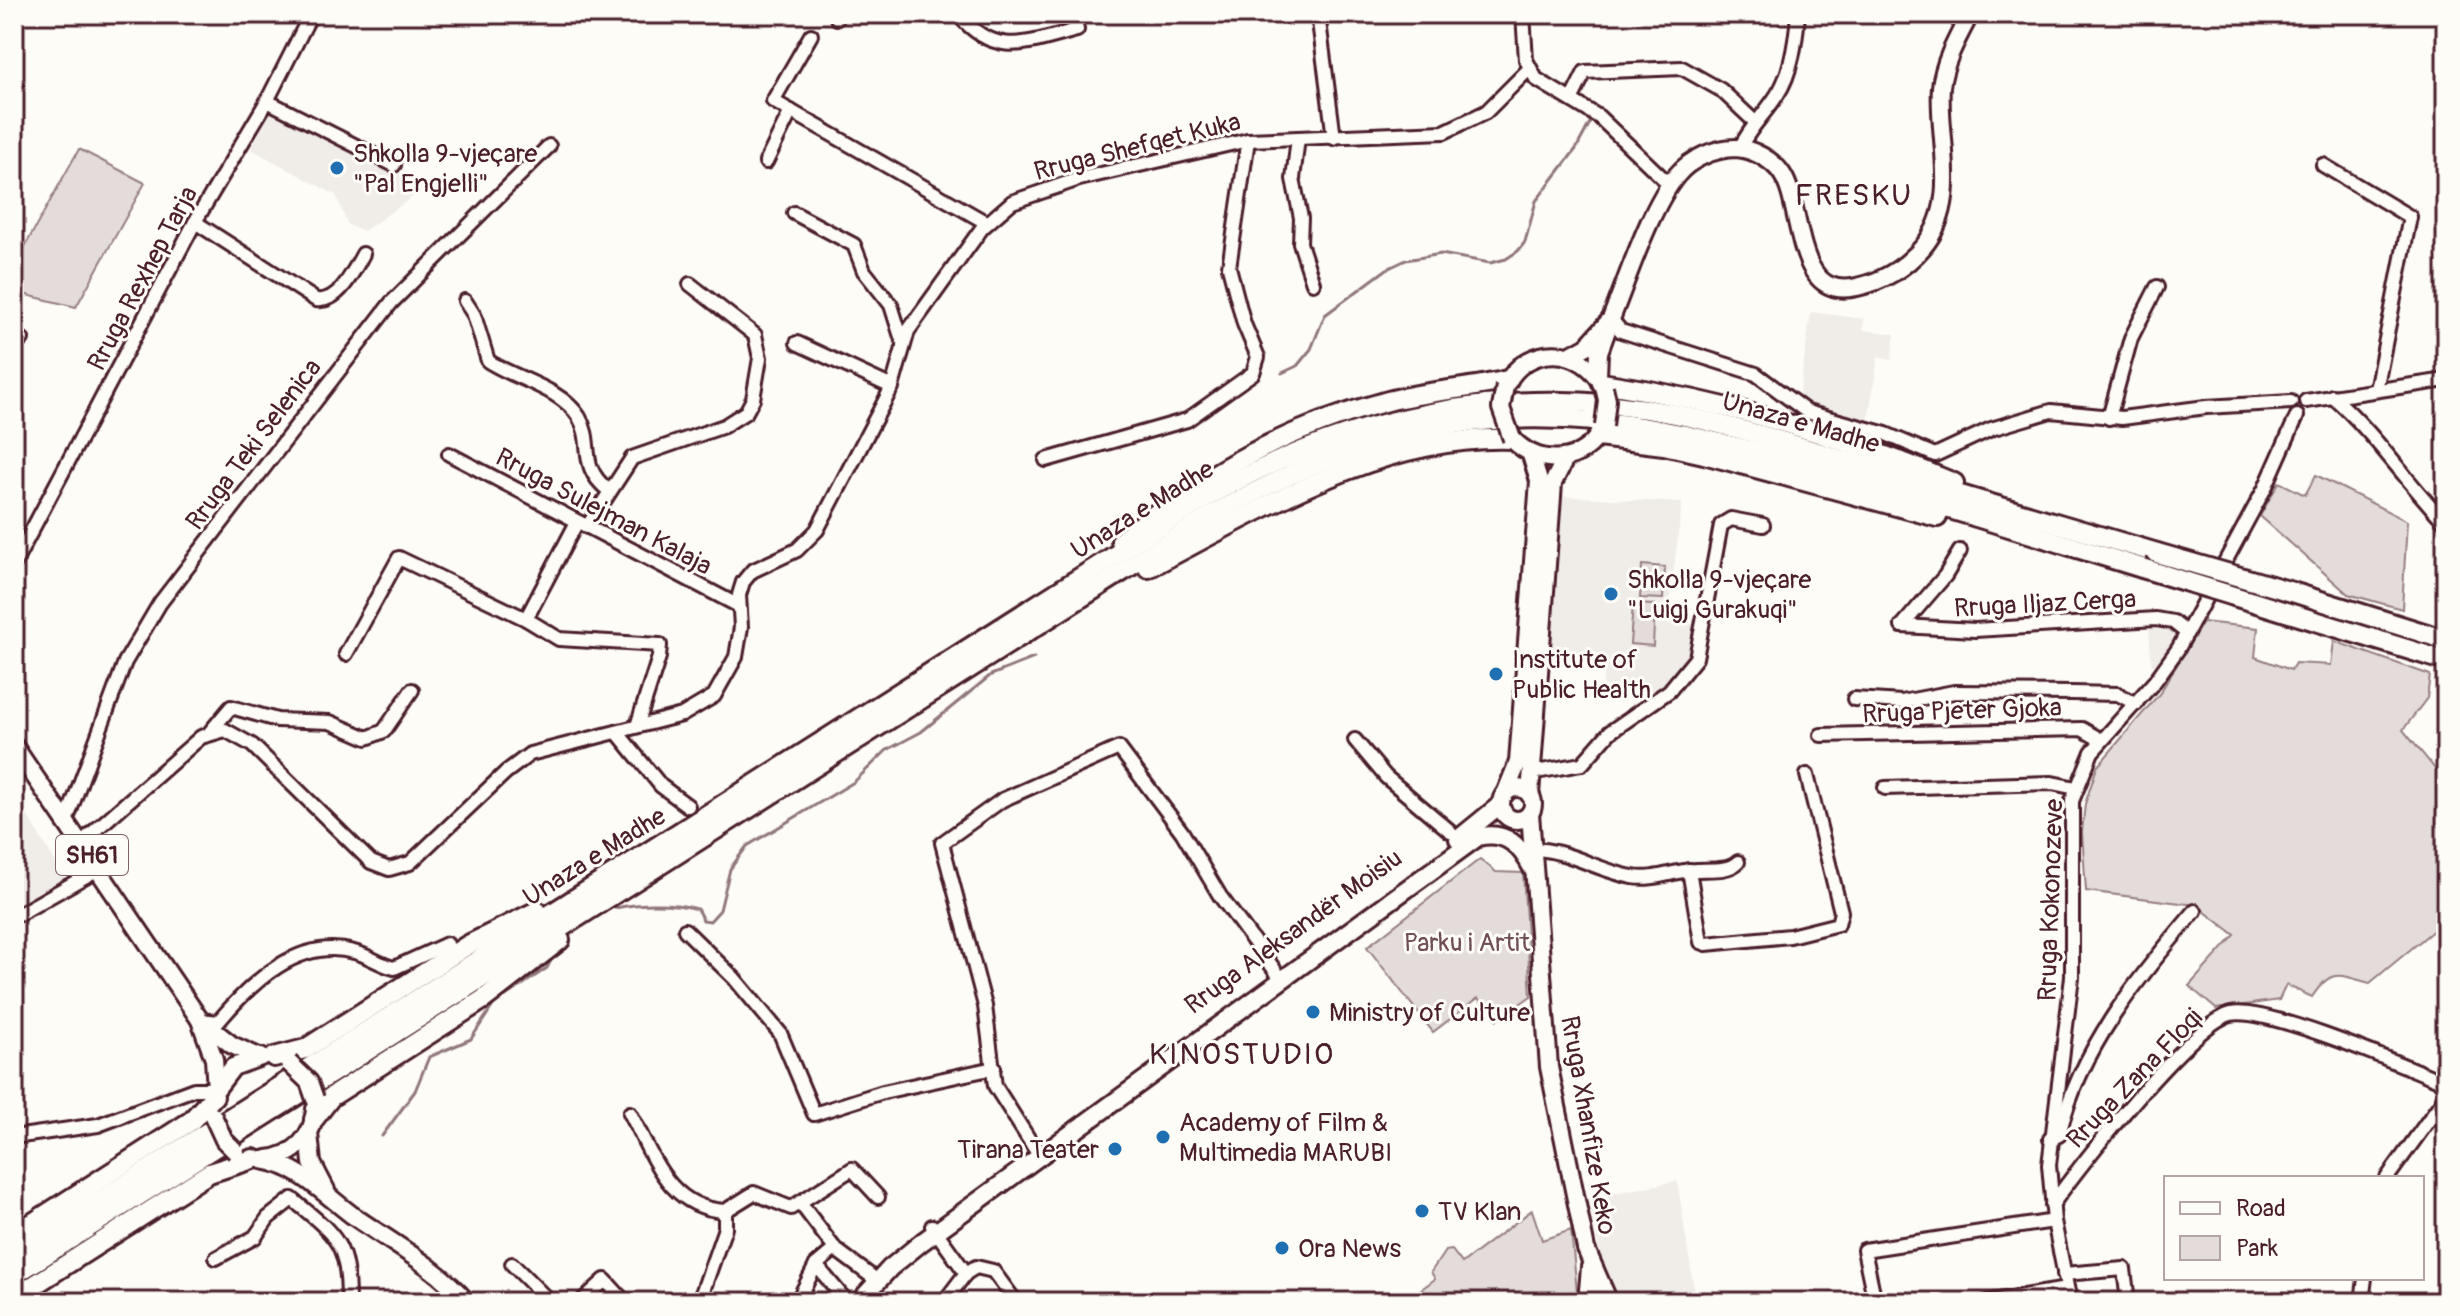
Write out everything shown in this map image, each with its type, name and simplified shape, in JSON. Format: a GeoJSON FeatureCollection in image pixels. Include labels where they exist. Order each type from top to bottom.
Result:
{"type":"FeatureCollection","features":[{"type":"Feature","properties":{"kind":"highway"},"geometry":{"type":"LineString","coordinates":[[1601,382],[1699,400],[1855,444],[2019,511]]}},
{"type":"Feature","properties":{"kind":"highway"},"geometry":{"type":"LineString","coordinates":[[1053,595],[1172,499],[1252,451],[1320,422],[1390,401],[1507,383]]}},
{"type":"Feature","properties":{"kind":"highway","name":"Unaza e Madhe"},"geometry":{"type":"LineString","coordinates":[[14,1275],[812,758],[1053,595],[1224,487],[1295,452],[1393,420],[1481,405],[1563,401],[1674,414],[2019,511],[2446,640]]}},
{"type":"Feature","properties":{"kind":"highway","name":"Unaza e Madhe"},"geometry":{"type":"LineString","coordinates":[[14,1255],[812,758],[1060,613],[1143,558],[1265,486],[1339,454],[1444,426],[1528,419],[1617,422],[1719,442],[2044,538]]}},
{"type":"Feature","properties":{"kind":"highway"},"geometry":{"type":"LineString","coordinates":[[1598,437],[1664,445],[1873,502],[2044,538],[2446,661]]}},
{"type":"Feature","properties":{"kind":"highway"},"geometry":{"type":"LineString","coordinates":[[1060,613],[1285,497],[1354,467],[1464,440],[1512,439]]}},
{"type":"Feature","properties":{"kind":"highway"},"geometry":{"type":"LineString","coordinates":[[274,1059],[305,1049],[468,945],[556,900],[787,755],[812,758],[808,780],[577,928],[496,990],[342,1089],[327,1100],[312,1126]]}},
{"type":"Feature","properties":{"kind":"highway"},"geometry":{"type":"LineString","coordinates":[[14,1235],[191,1121],[215,1092]]}},
{"type":"Feature","properties":{"kind":"highway"},"geometry":{"type":"LineString","coordinates":[[14,1298],[209,1173],[250,1157]]}},
{"type":"Feature","properties":{"kind":"main road"},"geometry":{"type":"LineString","coordinates":[[1531,455],[1565,459],[1583,452],[1598,437],[1607,413],[1599,352],[1670,185],[1698,159],[1723,149],[1740,148],[1765,159],[1783,175],[1805,254],[1820,278],[1833,287],[1848,289],[1891,276],[1926,245],[1940,208],[1947,167],[1942,85],[1948,59],[1970,14]]}},
{"type":"Feature","properties":{"kind":"main road"},"geometry":{"type":"LineString","coordinates":[[1569,356],[1587,346],[1613,314]]}},
{"type":"Feature","properties":{"kind":"main road"},"geometry":{"type":"LineString","coordinates":[[1531,849],[1507,809],[1517,769],[1521,731],[1539,481],[1531,455],[1512,439],[1501,408],[1507,383],[1532,358],[1552,353],[1569,356],[1587,365],[1601,382]]}},
{"type":"Feature","properties":{"kind":"main road","name":"Rruga Xhanfize Keko"},"geometry":{"type":"LineString","coordinates":[[1565,459],[1552,486],[1530,773],[1531,849],[1549,1067],[1590,1265],[1609,1302]]}},
{"type":"Feature","properties":{"kind":"main road","name":"SH61"},"geometry":{"type":"LineString","coordinates":[[14,746],[67,819],[200,1020]]}},
{"type":"Feature","properties":{"kind":"main road"},"geometry":{"type":"LineString","coordinates":[[1478,837],[1507,809],[1519,789],[1530,795]]}},
{"type":"Feature","properties":{"kind":"main road"},"geometry":{"type":"LineString","coordinates":[[1507,809],[1530,813]]}},
{"type":"Feature","properties":{"kind":"main road","name":"Rruga Aleksandër Moisiu"},"geometry":{"type":"LineString","coordinates":[[859,1302],[890,1268],[934,1229],[1035,1149],[1507,809]]}},
{"type":"Feature","properties":{"kind":"main road"},"geometry":{"type":"LineString","coordinates":[[1478,837],[1495,835],[1507,838],[1520,848],[1533,870]]}},
{"type":"Feature","properties":{"kind":"main road","name":"Rruga Aleksandër Moisiu"},"geometry":{"type":"LineString","coordinates":[[848,1302],[871,1276],[934,1229],[1478,837]]}},
{"type":"Feature","properties":{"kind":"main road"},"geometry":{"type":"LineString","coordinates":[[200,1020],[234,1047],[274,1059],[303,1074],[315,1099],[312,1163],[331,1198]]}},
{"type":"Feature","properties":{"kind":"main road"},"geometry":{"type":"LineString","coordinates":[[200,1020],[214,1059],[213,1116],[224,1140],[250,1157],[289,1168],[438,1273],[467,1302]]}},
{"type":"Feature","properties":{"kind":"main road"},"geometry":{"type":"LineString","coordinates":[[215,1092],[233,1067],[274,1059]]}},
{"type":"Feature","properties":{"kind":"main road"},"geometry":{"type":"LineString","coordinates":[[250,1157],[281,1157],[295,1149],[312,1126]]}},
{"type":"Feature","properties":{"kind":"main road","name":"Rruga Xhanfize Keko"},"geometry":{"type":"LineString","coordinates":[[1587,1302],[1590,1265]]}},
{"type":"Feature","properties":{"kind":"street","name":"Rruga Rexhep Tarja"},"geometry":{"type":"LineString","coordinates":[[14,564],[195,222],[267,101],[311,14]]}},
{"type":"Feature","properties":{"kind":"street"},"geometry":{"type":"LineString","coordinates":[[958,14],[978,35],[1004,44],[1034,41],[1077,30],[1074,14]]}},
{"type":"Feature","properties":{"kind":"street"},"geometry":{"type":"LineString","coordinates":[[1318,14],[1334,138]]}},
{"type":"Feature","properties":{"kind":"street"},"geometry":{"type":"LineString","coordinates":[[1523,14],[1529,69],[1544,85],[1599,117],[1670,185]]}},
{"type":"Feature","properties":{"kind":"street"},"geometry":{"type":"LineString","coordinates":[[1740,148],[1755,122],[1780,92],[1794,48],[1798,14]]}},
{"type":"Feature","properties":{"kind":"street"},"geometry":{"type":"LineString","coordinates":[[811,35],[773,101],[987,223]]}},
{"type":"Feature","properties":{"kind":"street"},"geometry":{"type":"LineString","coordinates":[[1571,100],[1585,72],[1675,66],[1721,90],[1755,122]]}},
{"type":"Feature","properties":{"kind":"street","name":"Rruga Shefqet Kuka"},"geometry":{"type":"LineString","coordinates":[[210,732],[225,730],[252,745],[362,854],[389,869],[410,863],[493,784],[530,754],[694,711],[714,696],[736,657],[741,627],[740,588],[747,576],[797,550],[817,530],[892,387],[902,344],[917,318],[987,223],[1012,202],[1051,187],[1248,140],[1419,135],[1461,127],[1486,112],[1529,69]]}},
{"type":"Feature","properties":{"kind":"street"},"geometry":{"type":"LineString","coordinates":[[267,101],[394,165]]}},
{"type":"Feature","properties":{"kind":"street"},"geometry":{"type":"LineString","coordinates":[[766,162],[791,111]]}},
{"type":"Feature","properties":{"kind":"street"},"geometry":{"type":"LineString","coordinates":[[1298,138],[1293,179],[1301,218],[1300,243],[1313,283]]}},
{"type":"Feature","properties":{"kind":"street"},"geometry":{"type":"LineString","coordinates":[[1046,460],[1187,420],[1253,373],[1258,357],[1231,279],[1230,254],[1248,140]]}},
{"type":"Feature","properties":{"kind":"street","name":"Rruga Teki Selenica"},"geometry":{"type":"LineString","coordinates":[[67,819],[125,662],[160,603],[391,303],[549,146]]}},
{"type":"Feature","properties":{"kind":"street"},"geometry":{"type":"LineString","coordinates":[[2323,165],[2410,217],[2376,390]]}},
{"type":"Feature","properties":{"kind":"street"},"geometry":{"type":"LineString","coordinates":[[794,213],[854,245],[864,271],[884,294],[896,316],[902,344]]}},
{"type":"Feature","properties":{"kind":"street"},"geometry":{"type":"LineString","coordinates":[[195,222],[316,300],[325,301],[335,296],[363,254]]}},
{"type":"Feature","properties":{"kind":"street"},"geometry":{"type":"LineString","coordinates":[[526,619],[582,524],[632,458],[724,426],[746,412],[753,399],[760,358],[755,335],[690,284]]}},
{"type":"Feature","properties":{"kind":"street"},"geometry":{"type":"LineString","coordinates":[[2109,418],[2131,338],[2157,287]]}},
{"type":"Feature","properties":{"kind":"street"},"geometry":{"type":"LineString","coordinates":[[465,301],[474,315],[488,361],[563,402],[581,420],[590,471],[608,490]]}},
{"type":"Feature","properties":{"kind":"street"},"geometry":{"type":"LineString","coordinates":[[1613,314],[1621,331],[1756,374],[1807,412],[1886,434],[1935,455],[1991,429],[2051,411],[2109,418],[2206,407],[2291,402],[2299,398],[2306,401],[2446,380]]}},
{"type":"Feature","properties":{"kind":"street"},"geometry":{"type":"LineString","coordinates":[[797,343],[892,387]]}},
{"type":"Feature","properties":{"kind":"street"},"geometry":{"type":"LineString","coordinates":[[2332,396],[2374,436],[2446,523]]}},
{"type":"Feature","properties":{"kind":"street"},"geometry":{"type":"LineString","coordinates":[[2291,402],[2291,412],[2297,416],[2306,412],[2306,401]]}},
{"type":"Feature","properties":{"kind":"street","name":"Rruga Kokonozeve"},"geometry":{"type":"LineString","coordinates":[[2068,1296],[2052,1205],[2050,1139],[2072,977],[2070,823],[2076,788],[2101,740],[2167,666],[2187,633],[2297,416]]}},
{"type":"Feature","properties":{"kind":"street","name":"Rruga Sulejman Kalaja"},"geometry":{"type":"LineString","coordinates":[[449,454],[739,606]]}},
{"type":"Feature","properties":{"kind":"street"},"geometry":{"type":"LineString","coordinates":[[1530,773],[1582,764],[1610,732],[1669,691],[1698,652],[1721,525],[1731,519],[1763,525]]}},
{"type":"Feature","properties":{"kind":"street","name":"Rruga Iljaz Cerga"},"geometry":{"type":"LineString","coordinates":[[1960,551],[1945,576],[1902,626],[1960,630],[2156,619],[2173,622],[2187,633]]}},
{"type":"Feature","properties":{"kind":"street"},"geometry":{"type":"LineString","coordinates":[[346,654],[399,558],[526,619],[559,639],[610,640],[634,646],[660,645],[637,726]]}},
{"type":"Feature","properties":{"kind":"street"},"geometry":{"type":"LineString","coordinates":[[82,842],[210,732],[231,707],[277,720],[330,722],[359,736],[376,736],[391,723],[412,690]]}},
{"type":"Feature","properties":{"kind":"street"},"geometry":{"type":"LineString","coordinates":[[1854,699],[1902,702],[1954,692],[2087,693],[2118,694],[2136,704]]}},
{"type":"Feature","properties":{"kind":"street","name":"Rruga Pjeter Gjoka"},"geometry":{"type":"LineString","coordinates":[[1821,735],[2082,729],[2101,740]]}},
{"type":"Feature","properties":{"kind":"street"},"geometry":{"type":"LineString","coordinates":[[617,732],[661,786],[688,806]]}},
{"type":"Feature","properties":{"kind":"street"},"geometry":{"type":"LineString","coordinates":[[1355,740],[1386,777],[1450,831]]}},
{"type":"Feature","properties":{"kind":"street"},"geometry":{"type":"LineString","coordinates":[[1035,1149],[997,1092],[982,994],[942,843],[1002,800],[1119,748],[1182,832],[1220,896],[1277,973]]}},
{"type":"Feature","properties":{"kind":"street"},"geometry":{"type":"LineString","coordinates":[[1689,870],[1701,942],[1706,944],[1790,936],[1838,924],[1841,912],[1807,775]]}},
{"type":"Feature","properties":{"kind":"street"},"geometry":{"type":"LineString","coordinates":[[1885,788],[2052,783],[2076,788]]}},
{"type":"Feature","properties":{"kind":"street"},"geometry":{"type":"LineString","coordinates":[[1531,849],[1565,852],[1605,870],[1638,878],[1729,868],[1738,862]]}},
{"type":"Feature","properties":{"kind":"street"},"geometry":{"type":"LineString","coordinates":[[14,917],[100,868]]}},
{"type":"Feature","properties":{"kind":"street"},"geometry":{"type":"LineString","coordinates":[[2050,1139],[2059,1135],[2072,1095],[2116,1008],[2195,911]]}},
{"type":"Feature","properties":{"kind":"street"},"geometry":{"type":"LineString","coordinates":[[685,930],[734,978],[780,1033],[814,1114],[883,1092],[994,1068]]}},
{"type":"Feature","properties":{"kind":"street"},"geometry":{"type":"LineString","coordinates":[[200,1020],[218,1022],[247,990],[308,951],[353,951],[394,968],[447,944]]}},
{"type":"Feature","properties":{"kind":"street","name":"Rruga Zana Floqi"},"geometry":{"type":"LineString","coordinates":[[2052,1205],[2096,1145],[2167,1066],[2212,1025],[2231,1014],[2275,1020],[2446,1083]]}},
{"type":"Feature","properties":{"kind":"street"},"geometry":{"type":"LineString","coordinates":[[14,1137],[98,1125],[194,1089],[215,1092]]}},
{"type":"Feature","properties":{"kind":"street"},"geometry":{"type":"LineString","coordinates":[[2388,1176],[2446,1096]]}},
{"type":"Feature","properties":{"kind":"street"},"geometry":{"type":"LineString","coordinates":[[630,1113],[674,1192],[690,1201],[725,1211],[754,1193],[783,1207],[801,1204],[847,1169],[856,1171],[878,1197]]}},
{"type":"Feature","properties":{"kind":"street"},"geometry":{"type":"LineString","coordinates":[[216,1258],[255,1237],[268,1218],[292,1199],[321,1223],[342,1248],[348,1268],[348,1302]]}},
{"type":"Feature","properties":{"kind":"street"},"geometry":{"type":"LineString","coordinates":[[801,1204],[835,1249],[871,1276]]}},
{"type":"Feature","properties":{"kind":"street"},"geometry":{"type":"LineString","coordinates":[[699,1302],[725,1228],[725,1211]]}},
{"type":"Feature","properties":{"kind":"street"},"geometry":{"type":"LineString","coordinates":[[1875,1302],[1864,1250],[2054,1221]]}},
{"type":"Feature","properties":{"kind":"street"},"geometry":{"type":"LineString","coordinates":[[934,1229],[966,1273]]}},
{"type":"Feature","properties":{"kind":"street"},"geometry":{"type":"LineString","coordinates":[[797,1302],[816,1265],[835,1249]]}},
{"type":"Feature","properties":{"kind":"street"},"geometry":{"type":"LineString","coordinates":[[512,1264],[550,1302]]}},
{"type":"Feature","properties":{"kind":"street"},"geometry":{"type":"LineString","coordinates":[[816,1265],[848,1302]]}},
{"type":"Feature","properties":{"kind":"street"},"geometry":{"type":"LineString","coordinates":[[944,1302],[966,1273],[976,1267],[993,1271],[1016,1302]]}},
{"type":"Feature","properties":{"kind":"street"},"geometry":{"type":"LineString","coordinates":[[2064,1274],[2124,1269],[2128,1302]]}},
{"type":"Feature","properties":{"kind":"street"},"geometry":{"type":"LineString","coordinates":[[581,1302],[605,1280],[625,1302]]}},
{"type":"Feature","properties":{"kind":"street"},"geometry":{"type":"LineString","coordinates":[[2362,1302],[2365,1280]]}},
{"type":"Feature","properties":{"kind":"street"},"geometry":{"type":"LineString","coordinates":[[1986,1302],[2068,1296]]}},
{"type":"Feature","properties":{"kind":"shaded area","name":"Shkolla 9-vjeçare \"Pal Engjelli\""},"geometry":{"type":"Polygon","coordinates":[[[272,109],[427,187],[364,231],[348,225],[336,195],[251,149],[272,109]]]}},
{"type":"Feature","properties":{"kind":"shaded area"},"geometry":{"type":"Polygon","coordinates":[[[1811,312],[1864,319],[1863,330],[1895,334],[1891,360],[1878,357],[1868,421],[1798,404],[1811,312]]]}},
{"type":"Feature","properties":{"kind":"shaded area","name":"Shkolla 9-vjeçare \"Luigj Gurakuqi\""},"geometry":{"type":"Polygon","coordinates":[[[1560,496],[1682,503],[1667,624],[1697,624],[1693,658],[1659,692],[1603,686],[1605,659],[1545,653],[1560,496]]]}},
{"type":"Feature","properties":{"kind":"shaded area"},"geometry":{"type":"Polygon","coordinates":[[[2149,624],[2171,625],[2179,633],[2159,666],[2151,665],[2149,624]]]}},
{"type":"Feature","properties":{"kind":"shaded area"},"geometry":{"type":"Polygon","coordinates":[[[19,802],[67,881],[14,910],[14,805],[19,802]]]}},
{"type":"Feature","properties":{"kind":"shaded area"},"geometry":{"type":"Polygon","coordinates":[[[1677,1181],[1696,1302],[1617,1302],[1607,1289],[1589,1198],[1677,1181]]]}},
{"type":"Feature","properties":{"kind":"green space"},"geometry":{"type":"Polygon","coordinates":[[[79,149],[145,183],[76,307],[14,292],[14,266],[79,149]]]}},
{"type":"Feature","properties":{"kind":"green space"},"geometry":{"type":"Polygon","coordinates":[[[2316,475],[2407,521],[2402,609],[2348,594],[2260,516],[2279,482],[2305,495],[2316,475]]]}},
{"type":"Feature","properties":{"kind":"green space"},"geometry":{"type":"Polygon","coordinates":[[[1642,565],[1665,567],[1663,599],[1640,598],[1642,565]]]}},
{"type":"Feature","properties":{"kind":"green space"},"geometry":{"type":"Polygon","coordinates":[[[1633,604],[1655,605],[1653,646],[1630,644],[1633,604]]]}},
{"type":"Feature","properties":{"kind":"green space"},"geometry":{"type":"Polygon","coordinates":[[[2203,622],[2258,628],[2255,657],[2291,670],[2295,663],[2331,665],[2334,641],[2430,675],[2427,698],[2403,730],[2446,782],[2446,920],[2370,983],[2336,976],[2325,981],[2312,997],[2286,985],[2279,1000],[2216,1009],[2189,986],[2235,935],[2196,905],[2086,891],[2082,832],[2085,804],[2097,767],[2160,693],[2203,622]]]}},
{"type":"Feature","properties":{"kind":"green space","name":"Parku i Artit"},"geometry":{"type":"Polygon","coordinates":[[[1480,859],[1496,872],[1523,873],[1531,996],[1497,1020],[1478,998],[1433,1032],[1367,947],[1480,859]]]}},
{"type":"Feature","properties":{"kind":"green space"},"geometry":{"type":"Polygon","coordinates":[[[1532,1210],[1542,1240],[1571,1230],[1578,1302],[1404,1302],[1435,1279],[1431,1272],[1445,1251],[1452,1250],[1462,1263],[1532,1210]]]}},
{"type":"Feature","properties":{"kind":"waterway"},"geometry":{"type":"LineString","coordinates":[[1282,373],[1297,366],[1311,349],[1325,315],[1387,269],[1406,260],[1441,254],[1490,263],[1506,259],[1518,251],[1525,242],[1536,201],[1576,149],[1593,117]]}},
{"type":"Feature","properties":{"kind":"waterway"},"geometry":{"type":"LineString","coordinates":[[615,908],[645,904],[677,905],[697,909],[703,920],[710,921],[720,910],[730,869],[747,846],[854,782],[887,750],[921,732],[991,675],[1034,658]]}},
{"type":"Feature","properties":{"kind":"waterway"},"geometry":{"type":"LineString","coordinates":[[382,1136],[415,1091],[429,1057],[471,1039],[494,1004],[547,968],[554,954]]}},
{"type":"Feature","properties":{"kind":"place","name":"Shkolla 9-vjeçare \"Pal Engjelli\""},"geometry":{"type":"Point","coordinates":[337,168]}},
{"type":"Feature","properties":{"kind":"place","name":"Shkolla 9-vjeçare \"Luigj Gurakuqi\""},"geometry":{"type":"Point","coordinates":[1611,594]}},
{"type":"Feature","properties":{"kind":"place","name":"Institute of Public Health"},"geometry":{"type":"Point","coordinates":[1496,674]}},
{"type":"Feature","properties":{"kind":"place","name":"Ministry of Culture"},"geometry":{"type":"Point","coordinates":[1313,1012]}},
{"type":"Feature","properties":{"kind":"place","name":"Academy of Film & Multimedia MARUBI"},"geometry":{"type":"Point","coordinates":[1163,1137]}},
{"type":"Feature","properties":{"kind":"place","name":"Tirana Teater"},"geometry":{"type":"Point","coordinates":[1115,1149]}},
{"type":"Feature","properties":{"kind":"place","name":"TV Klan"},"geometry":{"type":"Point","coordinates":[1422,1211]}},
{"type":"Feature","properties":{"kind":"place","name":"Ora News"},"geometry":{"type":"Point","coordinates":[1282,1248]}},
{"type":"Feature","properties":{"kind":"district","name":"FRESKU"},"geometry":{"type":"Point","coordinates":[1854,195]}},
{"type":"Feature","properties":{"kind":"district","name":"KINOSTUDIO"},"geometry":{"type":"Point","coordinates":[1242,1054]}}]}
